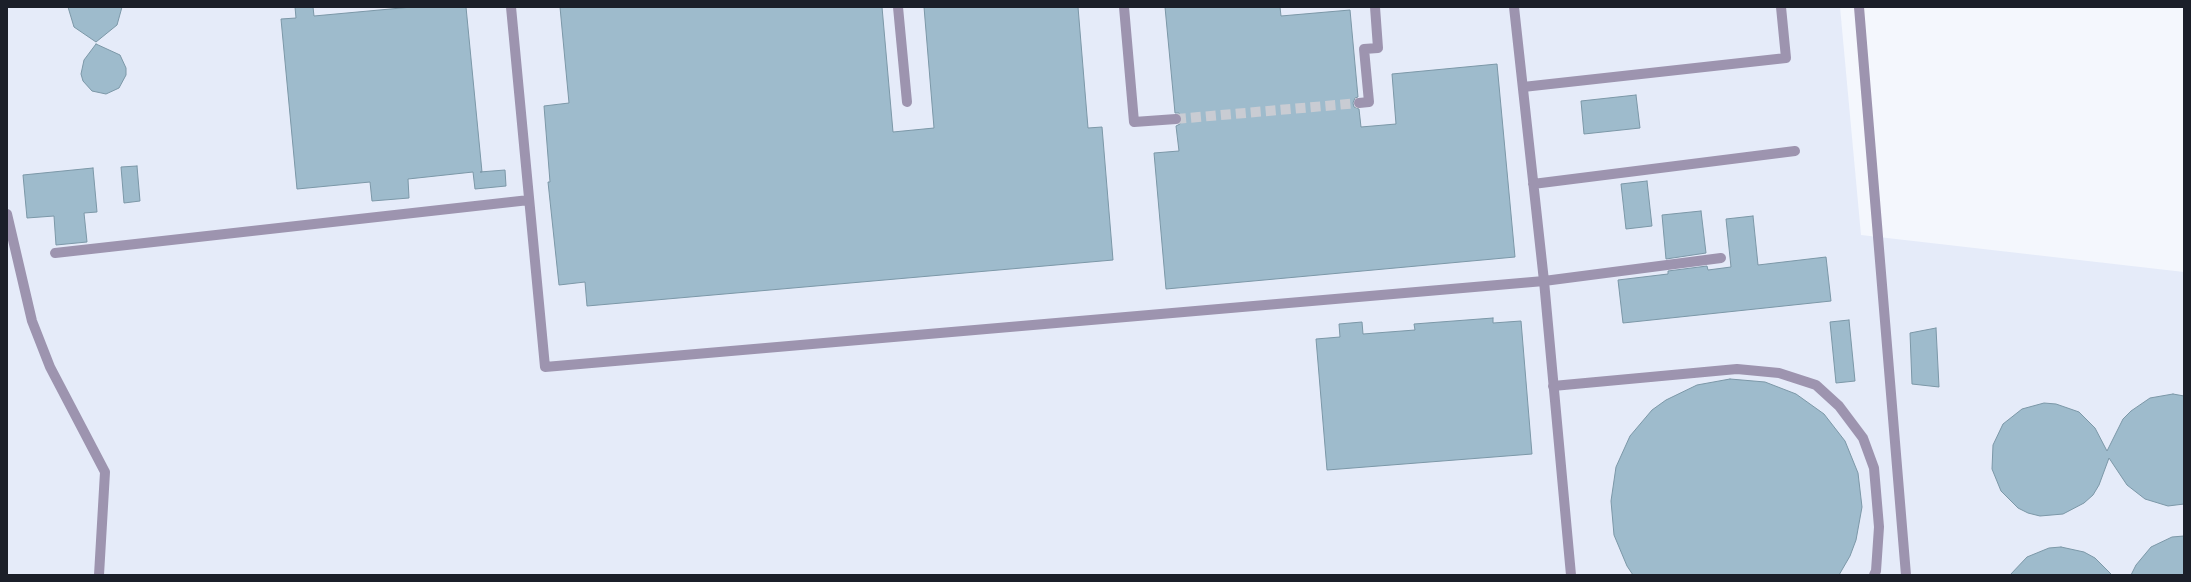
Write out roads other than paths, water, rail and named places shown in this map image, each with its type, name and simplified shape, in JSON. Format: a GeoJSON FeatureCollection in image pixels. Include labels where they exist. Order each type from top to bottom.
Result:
{"type":"FeatureCollection","features":[{"type":"Feature","properties":{"kind":"street"},"geometry":{"type":"LineString","coordinates":[[511,7],[545,367],[1544,281],[1721,258]]}},
{"type":"Feature","properties":{"kind":"street"},"geometry":{"type":"LineString","coordinates":[[898,7],[907,102]]}},
{"type":"Feature","properties":{"kind":"street"},"geometry":{"type":"LineString","coordinates":[[1124,7],[1134,122],[1176,119]]}},
{"type":"Feature","properties":{"kind":"street"},"geometry":{"type":"LineString","coordinates":[[1359,103],[1369,102],[1364,50],[1378,48],[1375,7]]}},
{"type":"Feature","properties":{"kind":"street"},"geometry":{"type":"LineString","coordinates":[[1514,7],[1544,281],[1571,575]]}},
{"type":"Feature","properties":{"kind":"street"},"geometry":{"type":"LineString","coordinates":[[1523,87],[1786,58],[1781,7]]}},
{"type":"Feature","properties":{"kind":"street"},"geometry":{"type":"LineString","coordinates":[[1859,7],[1906,575]]}},
{"type":"Feature","properties":{"kind":"street"},"geometry":{"type":"LineString","coordinates":[[1533,184],[1795,151]]}},
{"type":"Feature","properties":{"kind":"street"},"geometry":{"type":"LineString","coordinates":[[55,253],[529,200]]}},
{"type":"Feature","properties":{"kind":"street"},"geometry":{"type":"LineString","coordinates":[[7,214],[32,321],[50,367],[105,472],[99,575]]}},
{"type":"Feature","properties":{"kind":"street"},"geometry":{"type":"LineString","coordinates":[[1553,386],[1737,369],[1778,373],[1816,385],[1839,406],[1863,438],[1874,468],[1878,527],[1876,571],[1874,575]]}},
{"type":"Feature","properties":{"kind":"tunnel"},"geometry":{"type":"LineString","coordinates":[[1176,119],[1359,103]]}}]}
